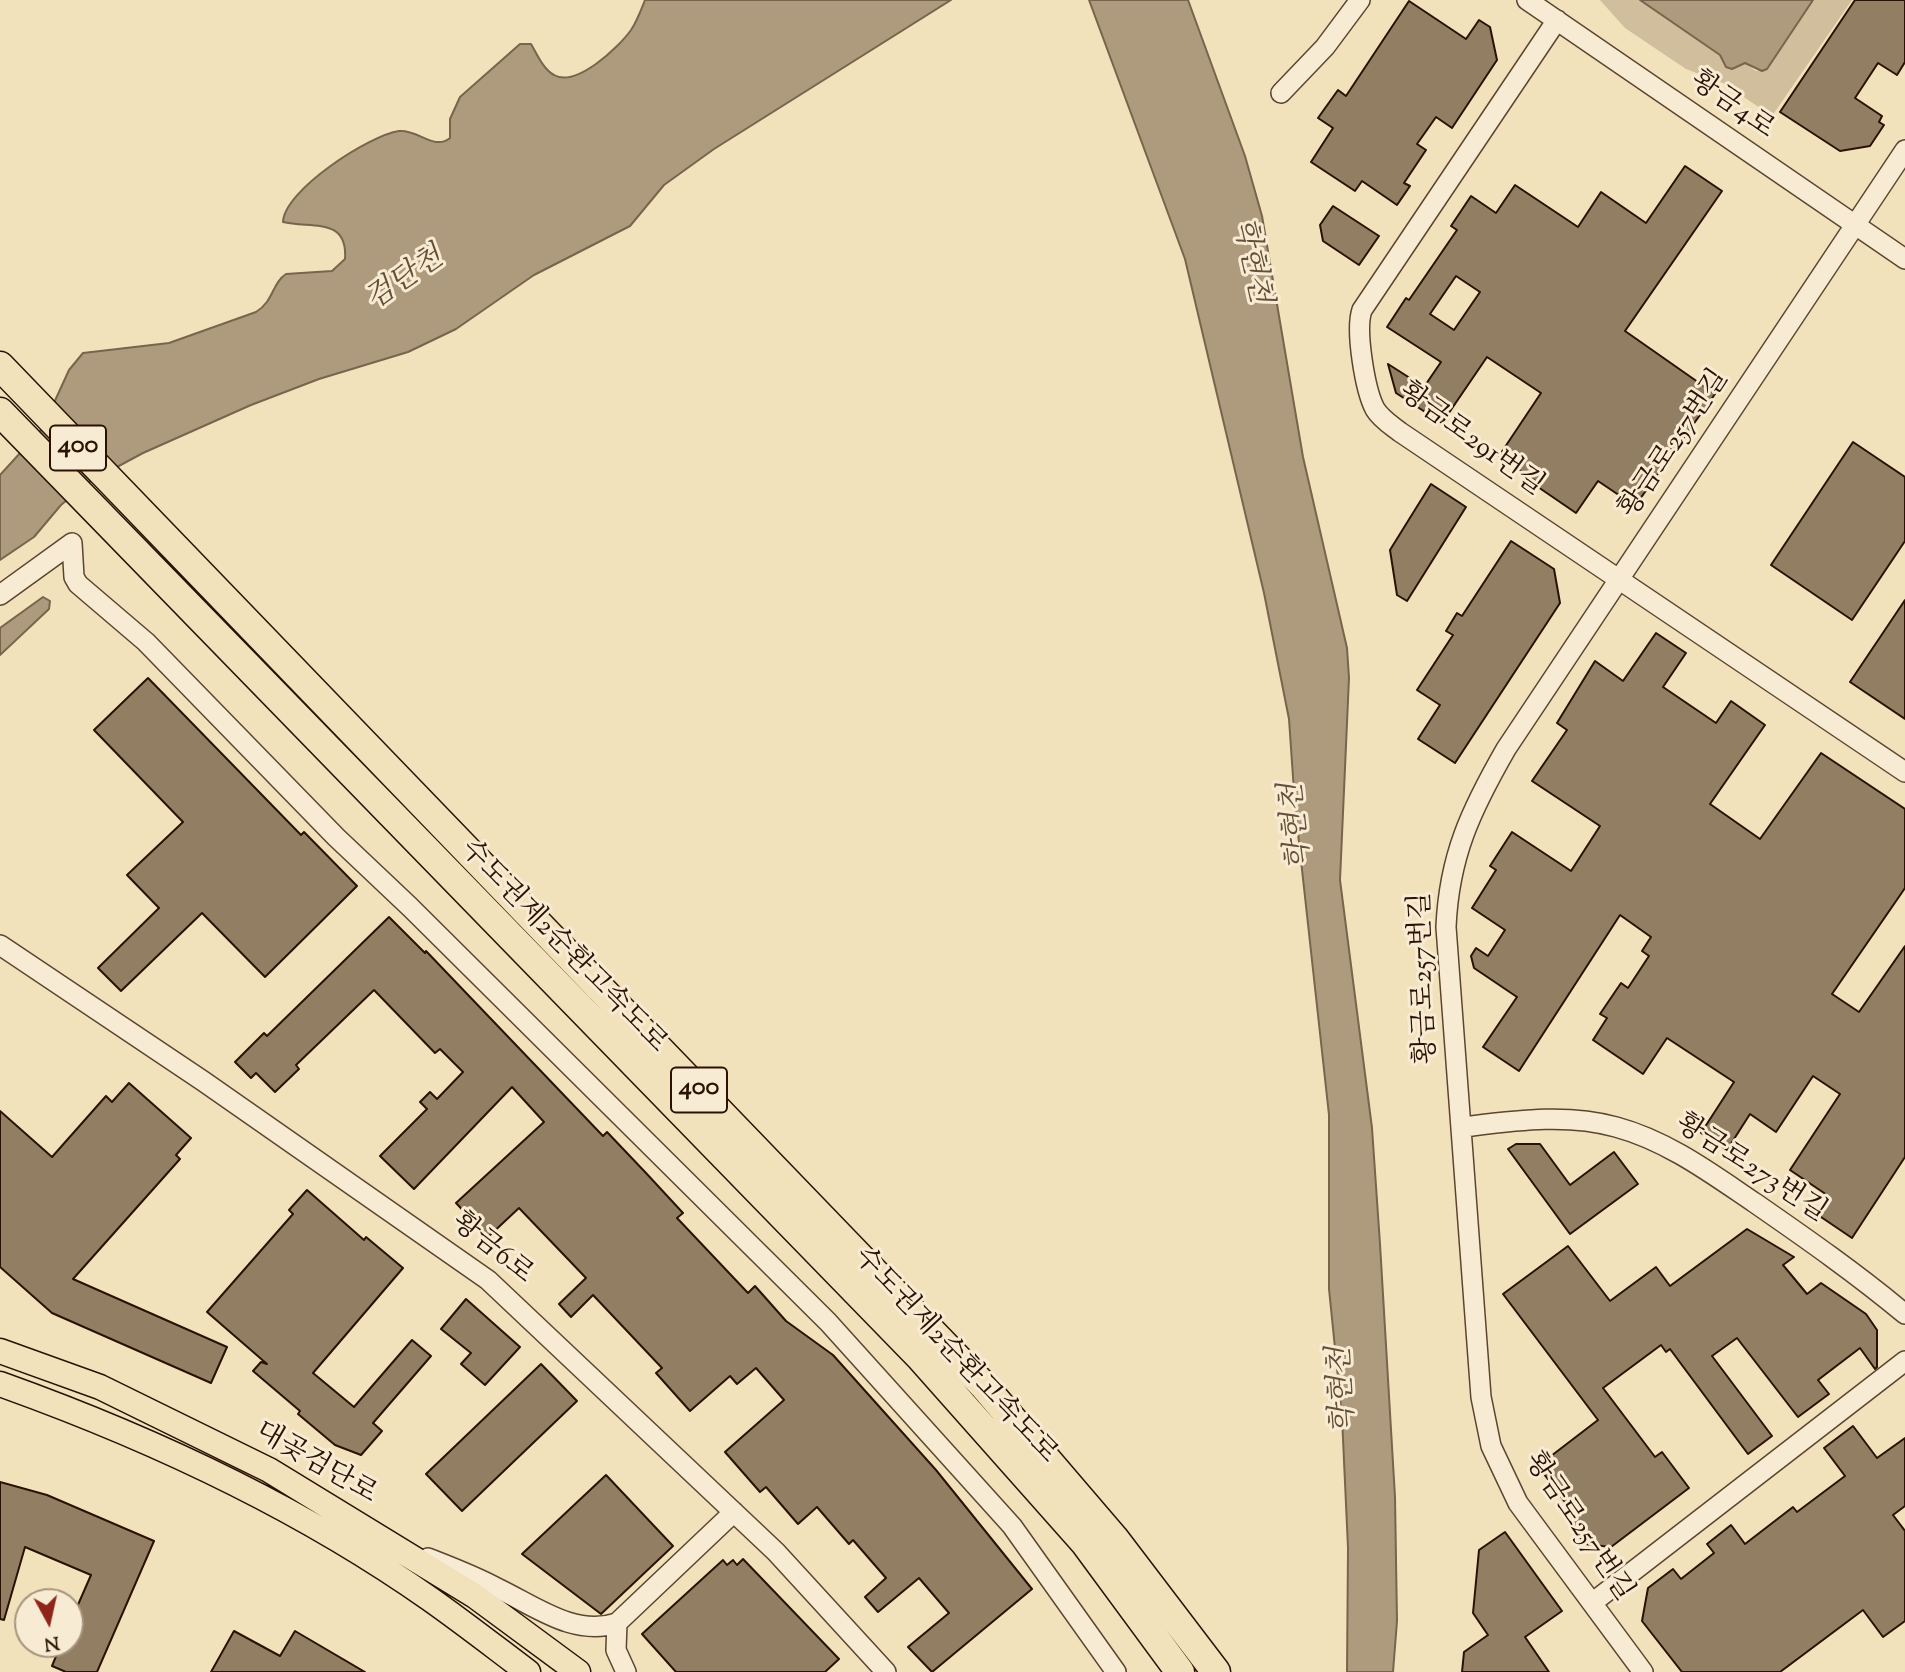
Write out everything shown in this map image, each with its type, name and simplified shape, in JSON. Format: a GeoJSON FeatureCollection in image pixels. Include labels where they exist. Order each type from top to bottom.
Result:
{"type":"FeatureCollection","features":[{"type":"Feature","properties":{"kind":"highway","name":"수도권제2순환고속도로"},"geometry":{"type":"LineString","coordinates":[[0,366],[983,1385],[1114,1538],[1216,1672]]}},
{"type":"Feature","properties":{"kind":"highway","name":"수도권제2순환고속도로"},"geometry":{"type":"LineString","coordinates":[[0,412],[920,1357],[1085,1543],[1180,1672]]}},
{"type":"Feature","properties":{"kind":"main road","name":"대곶검단로"},"geometry":{"type":"LineString","coordinates":[[0,1351],[100,1387],[269,1470],[475,1596],[578,1672]]}},
{"type":"Feature","properties":{"kind":"main road","name":"대곶검단로"},"geometry":{"type":"LineString","coordinates":[[0,1384],[124,1432],[220,1475],[327,1534],[429,1598],[528,1672]]}},
{"type":"Feature","properties":{"kind":"street"},"geometry":{"type":"LineString","coordinates":[[1281,93],[1325,47],[1360,0]]}},
{"type":"Feature","properties":{"kind":"street","name":"황금4로"},"geometry":{"type":"LineString","coordinates":[[1527,0],[1905,259]]}},
{"type":"Feature","properties":{"kind":"street","name":"황금로291번길"},"geometry":{"type":"LineString","coordinates":[[1557,20],[1367,300],[1359,320],[1373,404],[1384,420],[1905,772]]}},
{"type":"Feature","properties":{"kind":"street","name":"황금로257번길"},"geometry":{"type":"LineString","coordinates":[[1643,1672],[1518,1503],[1491,1446],[1481,1397],[1446,927],[1447,896],[1457,848],[1480,793],[1506,750],[1905,150]]}},
{"type":"Feature","properties":{"kind":"street"},"geometry":{"type":"LineString","coordinates":[[0,595],[72,543],[74,577],[78,584],[146,642],[336,836],[828,1322],[1012,1526],[1116,1672]]}},
{"type":"Feature","properties":{"kind":"street","name":"황금6로"},"geometry":{"type":"LineString","coordinates":[[0,945],[407,1221],[488,1280],[734,1512],[812,1590],[886,1672]]}},
{"type":"Feature","properties":{"kind":"street","name":"황금로273번길"},"geometry":{"type":"LineString","coordinates":[[1462,1127],[1564,1119],[1616,1127],[1646,1137],[1671,1149],[1736,1190],[1867,1283],[1905,1314]]}},
{"type":"Feature","properties":{"kind":"street"},"geometry":{"type":"LineString","coordinates":[[1592,1603],[1905,1362]]}},
{"type":"Feature","properties":{"kind":"street"},"geometry":{"type":"LineString","coordinates":[[392,1544],[476,1578],[564,1622],[592,1628],[617,1623],[734,1512]]}},
{"type":"Feature","properties":{"kind":"street"},"geometry":{"type":"LineString","coordinates":[[617,1623],[616,1650],[626,1672]]}},
{"type":"Feature","properties":{"kind":"shaded area"},"geometry":{"type":"Polygon","coordinates":[[[1600,0],[1640,0],[1720,56],[1732,69],[1745,63],[1756,71],[1767,69],[1813,0],[1852,0],[1772,116],[1723,83],[1686,69],[1625,28],[1600,0]]]}},
{"type":"Feature","properties":{"kind":"water","name":"검단천"},"geometry":{"type":"Polygon","coordinates":[[[645,0],[951,0],[714,149],[664,185],[630,226],[534,275],[456,329],[408,352],[319,379],[251,405],[143,453],[89,482],[61,505],[34,537],[0,560],[0,475],[42,429],[69,370],[83,353],[169,343],[256,312],[266,303],[286,274],[332,271],[345,259],[344,245],[334,230],[283,222],[287,209],[312,180],[369,142],[399,131],[438,142],[450,138],[450,119],[460,97],[520,44],[531,44],[543,65],[554,75],[574,76],[585,71],[607,55],[631,30],[645,0]]]}},
{"type":"Feature","properties":{"kind":"water","name":"학현천"},"geometry":{"type":"Polygon","coordinates":[[[1089,0],[1188,0],[1245,156],[1262,216],[1303,457],[1347,648],[1349,678],[1340,880],[1372,1128],[1380,1244],[1395,1497],[1397,1621],[1393,1672],[1347,1672],[1348,1548],[1342,1417],[1329,1289],[1329,1115],[1295,806],[1289,719],[1264,593],[1185,259],[1089,0]]]}},
{"type":"Feature","properties":{"kind":"water"},"geometry":{"type":"Polygon","coordinates":[[[1640,0],[1813,0],[1767,69],[1762,71],[1745,63],[1732,69],[1726,67],[1720,55],[1640,0]]]}},
{"type":"Feature","properties":{"kind":"water"},"geometry":{"type":"Polygon","coordinates":[[[43,597],[50,601],[49,609],[0,655],[0,628],[43,597]]]}},
{"type":"Feature","properties":{"kind":"building"},"geometry":{"type":"Polygon","coordinates":[[[1855,0],[1905,0],[1905,62],[1897,75],[1878,63],[1855,98],[1882,116],[1879,122],[1884,125],[1870,146],[1840,151],[1780,112],[1855,0]]]}},
{"type":"Feature","properties":{"kind":"building"},"geometry":{"type":"Polygon","coordinates":[[[1409,1],[1466,39],[1479,20],[1490,27],[1497,60],[1452,128],[1436,117],[1417,144],[1426,150],[1404,183],[1410,186],[1397,205],[1362,181],[1355,191],[1311,162],[1333,128],[1318,118],[1338,90],[1346,96],[1409,1]]]}},
{"type":"Feature","properties":{"kind":"building"},"geometry":{"type":"Polygon","coordinates":[[[1685,166],[1722,191],[1625,331],[1715,394],[1635,506],[1598,481],[1576,513],[1499,456],[1541,393],[1487,357],[1442,423],[1396,393],[1388,364],[1424,387],[1441,362],[1387,327],[1457,230],[1451,226],[1471,196],[1496,213],[1515,185],[1578,227],[1601,192],[1646,223],[1685,166]],[[1456,276],[1430,314],[1454,330],[1480,292],[1456,276]]]}},
{"type":"Feature","properties":{"kind":"building"},"geometry":{"type":"Polygon","coordinates":[[[1333,206],[1379,236],[1359,265],[1323,241],[1320,225],[1333,206]]]}},
{"type":"Feature","properties":{"kind":"building"},"geometry":{"type":"Polygon","coordinates":[[[1853,442],[1905,477],[1905,541],[1852,620],[1771,565],[1853,442]]]}},
{"type":"Feature","properties":{"kind":"building"},"geometry":{"type":"Polygon","coordinates":[[[1431,484],[1466,507],[1407,601],[1397,595],[1390,550],[1431,484]]]}},
{"type":"Feature","properties":{"kind":"building"},"geometry":{"type":"Polygon","coordinates":[[[1511,541],[1554,569],[1560,603],[1455,763],[1418,739],[1440,705],[1417,690],[1453,635],[1446,631],[1457,613],[1462,616],[1511,541]]]}},
{"type":"Feature","properties":{"kind":"building"},"geometry":{"type":"Polygon","coordinates":[[[1905,600],[1905,719],[1850,682],[1905,600]]]}},
{"type":"Feature","properties":{"kind":"building"},"geometry":{"type":"Polygon","coordinates":[[[1656,633],[1686,653],[1663,687],[1716,723],[1731,701],[1765,725],[1710,804],[1760,839],[1821,753],[1905,809],[1905,888],[1832,994],[1859,1012],[1905,946],[1905,1157],[1852,1238],[1818,1215],[1830,1197],[1790,1170],[1840,1094],[1813,1076],[1776,1132],[1750,1114],[1727,1150],[1701,1133],[1734,1082],[1667,1038],[1643,1074],[1593,1040],[1607,1018],[1600,1014],[1621,983],[1628,988],[1649,956],[1642,951],[1651,937],[1620,915],[1519,1071],[1483,1047],[1517,997],[1474,968],[1471,956],[1476,948],[1488,956],[1505,930],[1472,908],[1496,870],[1490,866],[1512,832],[1571,871],[1600,826],[1532,781],[1567,730],[1557,723],[1595,661],[1623,681],[1656,633]]]}},
{"type":"Feature","properties":{"kind":"building"},"geometry":{"type":"Polygon","coordinates":[[[148,678],[301,835],[304,832],[357,886],[265,977],[202,913],[121,991],[98,968],[159,908],[127,875],[183,822],[94,730],[148,678]]]}},
{"type":"Feature","properties":{"kind":"building"},"geometry":{"type":"Polygon","coordinates":[[[389,917],[425,953],[426,951],[603,1136],[607,1132],[683,1213],[677,1218],[748,1293],[755,1286],[786,1321],[833,1355],[936,1470],[1032,1589],[932,1672],[908,1647],[949,1613],[919,1578],[878,1612],[865,1597],[886,1578],[853,1540],[849,1544],[817,1507],[798,1524],[766,1487],[760,1492],[725,1452],[784,1400],[756,1368],[737,1384],[730,1376],[690,1411],[656,1373],[662,1368],[593,1295],[571,1317],[559,1304],[586,1278],[519,1208],[488,1237],[456,1203],[544,1122],[512,1087],[414,1189],[380,1156],[427,1109],[420,1102],[430,1092],[437,1099],[463,1072],[440,1049],[435,1053],[374,990],[296,1065],[299,1069],[275,1092],[256,1073],[251,1078],[235,1062],[264,1033],[267,1036],[389,917]]]}},
{"type":"Feature","properties":{"kind":"building"},"geometry":{"type":"Polygon","coordinates":[[[129,1083],[191,1138],[176,1155],[180,1159],[73,1279],[227,1347],[211,1383],[52,1313],[0,1267],[0,1111],[52,1157],[106,1096],[112,1102],[129,1083]]]}},
{"type":"Feature","properties":{"kind":"building"},"geometry":{"type":"Polygon","coordinates":[[[1516,1144],[1540,1144],[1570,1185],[1614,1152],[1638,1184],[1570,1234],[1508,1149],[1516,1144]]]}},
{"type":"Feature","properties":{"kind":"building"},"geometry":{"type":"Polygon","coordinates":[[[307,1190],[364,1240],[366,1237],[403,1268],[313,1373],[354,1407],[412,1340],[431,1356],[373,1423],[382,1431],[361,1455],[335,1445],[298,1414],[300,1411],[253,1371],[261,1362],[267,1364],[207,1312],[293,1214],[289,1210],[307,1190]]]}},
{"type":"Feature","properties":{"kind":"building"},"geometry":{"type":"Polygon","coordinates":[[[1747,1229],[1794,1257],[1783,1265],[1807,1294],[1821,1283],[1866,1314],[1877,1330],[1877,1367],[1875,1369],[1860,1348],[1818,1380],[1829,1394],[1798,1417],[1737,1338],[1712,1356],[1772,1436],[1748,1454],[1670,1349],[1666,1352],[1661,1345],[1603,1388],[1655,1457],[1662,1452],[1689,1488],[1611,1547],[1585,1544],[1569,1523],[1576,1517],[1538,1466],[1598,1420],[1503,1294],[1568,1246],[1610,1301],[1656,1267],[1670,1286],[1747,1229]]]}},
{"type":"Feature","properties":{"kind":"building"},"geometry":{"type":"Polygon","coordinates":[[[466,1299],[520,1347],[485,1385],[461,1364],[471,1353],[441,1329],[466,1299]]]}},
{"type":"Feature","properties":{"kind":"building"},"geometry":{"type":"Polygon","coordinates":[[[541,1364],[577,1401],[462,1511],[426,1474],[541,1364]]]}},
{"type":"Feature","properties":{"kind":"building"},"geometry":{"type":"Polygon","coordinates":[[[1853,1426],[1877,1458],[1905,1438],[1905,1506],[1893,1515],[1905,1531],[1905,1621],[1883,1637],[1863,1610],[1780,1672],[1682,1672],[1642,1621],[1648,1588],[1673,1569],[1681,1579],[1714,1553],[1707,1544],[1731,1525],[1745,1544],[1793,1507],[1797,1512],[1845,1476],[1824,1448],[1853,1426]]]}},
{"type":"Feature","properties":{"kind":"building"},"geometry":{"type":"Polygon","coordinates":[[[606,1475],[673,1546],[601,1614],[522,1554],[606,1475]]]}},
{"type":"Feature","properties":{"kind":"building"},"geometry":{"type":"Polygon","coordinates":[[[0,1482],[47,1495],[154,1541],[97,1672],[66,1672],[52,1666],[55,1658],[84,1658],[84,1591],[91,1575],[25,1547],[4,1620],[0,1619],[0,1482]]]}},
{"type":"Feature","properties":{"kind":"building"},"geometry":{"type":"Polygon","coordinates":[[[1505,1532],[1562,1611],[1525,1637],[1549,1672],[1462,1672],[1464,1652],[1488,1635],[1473,1613],[1479,1550],[1505,1532]]]}},
{"type":"Feature","properties":{"kind":"building"},"geometry":{"type":"Polygon","coordinates":[[[743,1559],[839,1659],[825,1672],[676,1672],[642,1634],[723,1560],[727,1565],[733,1560],[737,1565],[743,1559]]]}},
{"type":"Feature","properties":{"kind":"building"},"geometry":{"type":"Polygon","coordinates":[[[234,1631],[280,1656],[295,1631],[365,1672],[211,1672],[234,1631]]]}}]}
